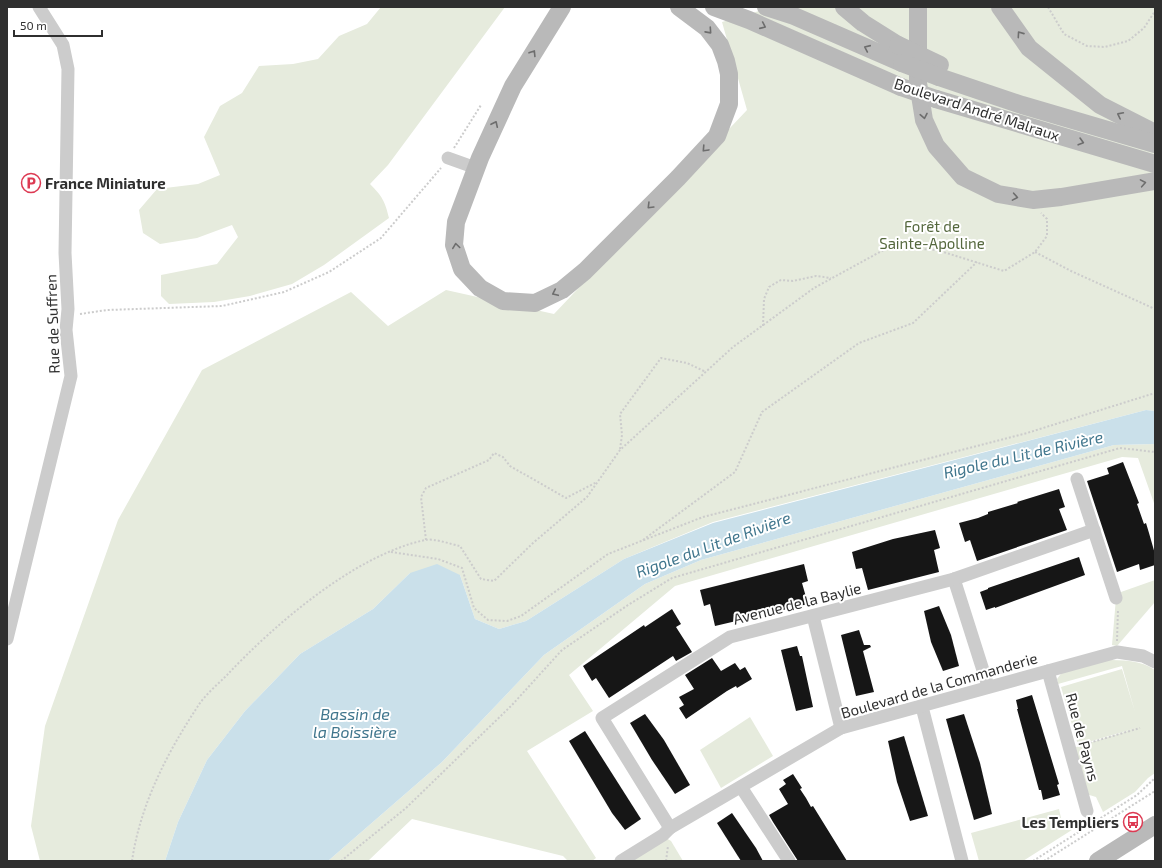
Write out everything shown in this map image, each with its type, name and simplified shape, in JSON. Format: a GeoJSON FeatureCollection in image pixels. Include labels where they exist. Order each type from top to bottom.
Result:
{"type":"FeatureCollection","features":[{"type":"Feature","properties":{"kind":"main road"},"geometry":{"type":"LineString","coordinates":[[562,7],[512,86],[476,168],[456,222],[454,245],[462,269],[480,288],[502,301],[535,302],[562,290],[590,266],[678,178],[717,136],[729,104],[729,74],[725,57],[720,45],[707,28],[679,7]]}},
{"type":"Feature","properties":{"kind":"main road","name":"Boulevard André Malraux"},"geometry":{"type":"LineString","coordinates":[[714,7],[749,20],[901,87],[936,99],[1155,164]]}},
{"type":"Feature","properties":{"kind":"main road","name":"Boulevard André Malraux"},"geometry":{"type":"LineString","coordinates":[[766,7],[794,16],[902,63],[939,71],[990,86],[1022,106],[1155,144]]}},
{"type":"Feature","properties":{"kind":"main road"},"geometry":{"type":"LineString","coordinates":[[844,7],[863,23],[939,71]]}},
{"type":"Feature","properties":{"kind":"main road"},"geometry":{"type":"LineString","coordinates":[[918,7],[918,82],[924,120],[936,146],[963,177],[998,194],[1033,200],[1061,197],[1155,180]]}},
{"type":"Feature","properties":{"kind":"main road"},"geometry":{"type":"LineString","coordinates":[[1000,7],[1029,48],[1100,105],[1155,133]]}},
{"type":"Feature","properties":{"kind":"main road"},"geometry":{"type":"LineString","coordinates":[[1098,861],[1155,825]]}},
{"type":"Feature","properties":{"kind":"street","name":"Rue de Suffren"},"geometry":{"type":"LineString","coordinates":[[7,640],[71,376],[66,330],[65,253],[68,69],[63,45],[39,7]]}},
{"type":"Feature","properties":{"kind":"street"},"geometry":{"type":"LineString","coordinates":[[448,158],[476,168]]}},
{"type":"Feature","properties":{"kind":"street"},"geometry":{"type":"LineString","coordinates":[[1077,479],[1116,598]]}},
{"type":"Feature","properties":{"kind":"street","name":"Avenue de la Baylie"},"geometry":{"type":"LineString","coordinates":[[670,828],[602,718],[730,636],[954,579],[1094,530]]}},
{"type":"Feature","properties":{"kind":"street"},"geometry":{"type":"LineString","coordinates":[[954,579],[988,686]]}},
{"type":"Feature","properties":{"kind":"street"},"geometry":{"type":"LineString","coordinates":[[812,616],[841,728]]}},
{"type":"Feature","properties":{"kind":"street","name":"Boulevard de la Commanderie"},"geometry":{"type":"LineString","coordinates":[[621,861],[670,828],[841,728],[922,707],[988,686],[1117,652],[1142,656],[1155,662]]}},
{"type":"Feature","properties":{"kind":"street","name":"Rue de Payns"},"geometry":{"type":"LineString","coordinates":[[1048,671],[1087,811]]}},
{"type":"Feature","properties":{"kind":"street"},"geometry":{"type":"LineString","coordinates":[[922,707],[962,861]]}},
{"type":"Feature","properties":{"kind":"street"},"geometry":{"type":"LineString","coordinates":[[741,787],[789,861]]}},
{"type":"Feature","properties":{"kind":"path"},"geometry":{"type":"LineString","coordinates":[[1048,7],[1064,34],[1087,46],[1099,47],[1128,40],[1144,28],[1155,11]]}},
{"type":"Feature","properties":{"kind":"path"},"geometry":{"type":"LineString","coordinates":[[67,317],[107,310],[222,306],[284,292],[329,272],[381,238],[406,211],[448,158],[481,105]]}},
{"type":"Feature","properties":{"kind":"path"},"geometry":{"type":"LineString","coordinates":[[132,861],[136,835],[162,766],[199,705],[255,646],[311,599],[376,557],[426,540],[460,546],[481,579],[494,581],[533,543],[587,497],[620,450],[733,348],[814,288],[889,247],[937,250],[1004,271],[1035,252],[1047,236],[1047,219],[1039,212]]}},
{"type":"Feature","properties":{"kind":"path"},"geometry":{"type":"LineString","coordinates":[[1035,252],[1071,271],[1155,309]]}},
{"type":"Feature","properties":{"kind":"path"},"geometry":{"type":"LineString","coordinates":[[640,542],[735,472],[762,412],[859,343],[913,323],[977,262]]}},
{"type":"Feature","properties":{"kind":"path"},"geometry":{"type":"LineString","coordinates":[[763,326],[764,299],[769,287],[781,280],[793,281],[816,276],[832,278]]}},
{"type":"Feature","properties":{"kind":"path"},"geometry":{"type":"LineString","coordinates":[[620,450],[622,435],[620,414],[660,358],[687,363],[706,372]]}},
{"type":"Feature","properties":{"kind":"path"},"geometry":{"type":"LineString","coordinates":[[390,552],[438,559],[462,568],[474,608],[488,620],[507,621],[521,616],[608,554],[703,517],[1027,433],[1155,393]]}},
{"type":"Feature","properties":{"kind":"path"},"geometry":{"type":"LineString","coordinates":[[341,861],[406,808],[512,705],[562,650],[628,604],[672,578],[1120,448],[1155,452]]}},
{"type":"Feature","properties":{"kind":"path"},"geometry":{"type":"LineString","coordinates":[[426,540],[421,497],[426,488],[489,460],[494,453],[503,457],[510,466],[566,498],[598,481]]}},
{"type":"Feature","properties":{"kind":"path"},"geometry":{"type":"LineString","coordinates":[[1116,598],[1118,606],[1117,646]]}},
{"type":"Feature","properties":{"kind":"path"},"geometry":{"type":"LineString","coordinates":[[1070,749],[1140,728]]}},
{"type":"Feature","properties":{"kind":"path"},"geometry":{"type":"LineString","coordinates":[[1044,861],[1155,791]]}},
{"type":"Feature","properties":{"kind":"green space"},"geometry":{"type":"Polygon","coordinates":[[[381,7],[505,7],[388,165],[370,184],[382,199],[389,218],[324,265],[292,284],[250,296],[214,302],[169,304],[161,296],[161,275],[217,264],[238,237],[232,225],[197,238],[160,244],[143,233],[139,210],[157,189],[198,184],[220,175],[204,137],[220,106],[242,93],[259,66],[293,64],[318,59],[339,36],[367,24],[381,7]]]}},
{"type":"Feature","properties":{"kind":"green space","name":"Forêt de Sainte-Apolline"},"geometry":{"type":"Polygon","coordinates":[[[772,7],[1155,7],[1155,411],[1146,410],[713,522],[624,559],[526,621],[499,629],[475,619],[460,575],[410,573],[373,609],[300,654],[245,711],[207,760],[178,822],[165,861],[40,861],[31,826],[45,726],[118,520],[202,370],[351,292],[388,326],[446,290],[554,314],[747,110],[722,22],[772,7]]]}},
{"type":"Feature","properties":{"kind":"green space"},"geometry":{"type":"Polygon","coordinates":[[[1155,444],[1155,506],[1138,458],[1122,457],[675,586],[569,675],[593,711],[527,751],[596,858],[592,861],[568,861],[563,856],[412,819],[368,861],[328,861],[442,762],[544,655],[645,584],[701,560],[1114,445],[1155,444]]]}},
{"type":"Feature","properties":{"kind":"green space"},"geometry":{"type":"Polygon","coordinates":[[[1155,580],[1155,602],[1117,646],[1112,645],[1116,598],[1121,592],[1155,580]]]}},
{"type":"Feature","properties":{"kind":"green space"},"geometry":{"type":"Polygon","coordinates":[[[1105,660],[1138,662],[1155,670],[1155,773],[1135,792],[1103,812],[1096,797],[1086,794],[1073,748],[1140,727],[1078,745],[1061,687],[1122,669],[1135,712],[1122,666],[1058,684],[1057,679],[1063,671],[1105,660]]]}},
{"type":"Feature","properties":{"kind":"green space"},"geometry":{"type":"Polygon","coordinates":[[[750,717],[773,756],[721,788],[700,750],[750,717]]]}},
{"type":"Feature","properties":{"kind":"green space"},"geometry":{"type":"Polygon","coordinates":[[[1059,809],[1063,827],[1074,825],[1075,828],[1023,861],[979,861],[971,833],[1059,809]]]}},
{"type":"Feature","properties":{"kind":"green space"},"geometry":{"type":"Polygon","coordinates":[[[666,838],[671,841],[683,861],[628,861],[666,838]]]}},
{"type":"Feature","properties":{"kind":"water","name":"Bassin de la Boissière"},"geometry":{"type":"Polygon","coordinates":[[[1146,410],[1155,411],[1155,444],[1114,445],[701,560],[645,584],[544,655],[442,762],[328,861],[165,861],[178,822],[207,760],[245,711],[300,654],[373,609],[410,573],[437,564],[460,575],[475,619],[499,629],[526,621],[624,559],[713,523],[1146,410]]]}},
{"type":"Feature","properties":{"kind":"building"},"geometry":{"type":"Polygon","coordinates":[[[1123,462],[1139,503],[1137,504],[1144,524],[1146,523],[1155,554],[1155,565],[1140,570],[1139,564],[1117,572],[1087,481],[1109,474],[1107,468],[1123,462]]]}},
{"type":"Feature","properties":{"kind":"building"},"geometry":{"type":"Polygon","coordinates":[[[1059,489],[1065,507],[1059,509],[1067,530],[977,561],[970,540],[965,542],[959,523],[978,518],[988,514],[988,512],[1059,489]]]}},
{"type":"Feature","properties":{"kind":"building"},"geometry":{"type":"Polygon","coordinates":[[[935,530],[940,548],[934,550],[939,572],[868,590],[862,568],[856,569],[852,552],[893,539],[935,530]]]}},
{"type":"Feature","properties":{"kind":"building"},"geometry":{"type":"Polygon","coordinates":[[[1079,557],[1085,575],[986,610],[980,592],[1079,557]]]}},
{"type":"Feature","properties":{"kind":"building"},"geometry":{"type":"Polygon","coordinates":[[[804,564],[808,581],[802,583],[808,604],[715,626],[710,604],[704,606],[700,590],[804,564]]]}},
{"type":"Feature","properties":{"kind":"building"},"geometry":{"type":"Polygon","coordinates":[[[939,606],[951,635],[959,666],[943,671],[931,642],[924,611],[939,606]]]}},
{"type":"Feature","properties":{"kind":"building"},"geometry":{"type":"Polygon","coordinates":[[[672,609],[681,624],[676,627],[692,652],[676,661],[673,656],[609,698],[596,678],[592,681],[583,666],[644,625],[645,627],[672,609]]]}},
{"type":"Feature","properties":{"kind":"building"},"geometry":{"type":"Polygon","coordinates":[[[859,630],[864,645],[870,645],[871,647],[863,651],[874,692],[856,696],[841,635],[859,630]]]}},
{"type":"Feature","properties":{"kind":"building"},"geometry":{"type":"Polygon","coordinates":[[[797,646],[800,656],[802,656],[813,707],[796,711],[781,650],[797,646]]]}},
{"type":"Feature","properties":{"kind":"building"},"geometry":{"type":"Polygon","coordinates":[[[712,658],[721,671],[735,663],[740,670],[745,667],[752,679],[737,688],[736,686],[727,691],[686,719],[679,708],[684,705],[679,697],[694,689],[685,675],[712,658]]]}},
{"type":"Feature","properties":{"kind":"building"},"geometry":{"type":"Polygon","coordinates":[[[1032,695],[1059,784],[1057,785],[1060,795],[1043,800],[1017,709],[1016,700],[1032,695]]]}},
{"type":"Feature","properties":{"kind":"building"},"geometry":{"type":"Polygon","coordinates":[[[645,714],[664,740],[690,785],[675,794],[652,760],[630,723],[645,714]]]}},
{"type":"Feature","properties":{"kind":"building"},"geometry":{"type":"Polygon","coordinates":[[[964,714],[980,763],[992,814],[974,820],[946,719],[964,714]]]}},
{"type":"Feature","properties":{"kind":"building"},"geometry":{"type":"Polygon","coordinates":[[[585,731],[641,819],[625,830],[612,813],[569,741],[585,731]]]}},
{"type":"Feature","properties":{"kind":"building"},"geometry":{"type":"Polygon","coordinates":[[[904,736],[928,816],[910,821],[897,782],[888,741],[904,736]]]}},
{"type":"Feature","properties":{"kind":"building"},"geometry":{"type":"Polygon","coordinates":[[[793,774],[811,807],[813,806],[847,861],[798,861],[773,822],[769,815],[788,804],[779,789],[786,784],[783,780],[793,774]]]}},
{"type":"Feature","properties":{"kind":"building"},"geometry":{"type":"Polygon","coordinates":[[[732,813],[763,861],[741,861],[717,823],[732,813]]]}},
{"type":"Feature","properties":{"kind":"place","name":"France Miniature"},"geometry":{"type":"Point","coordinates":[31,183]}},
{"type":"Feature","properties":{"kind":"place","name":"Les Templiers"},"geometry":{"type":"Point","coordinates":[1133,822]}},
{"type":"Feature","properties":{"kind":"water label","name":"Rigole du Lit de Rivière"},"geometry":{"type":"Point","coordinates":[1023,454]}},
{"type":"Feature","properties":{"kind":"water label","name":"Rigole du Lit de Rivière"},"geometry":{"type":"Point","coordinates":[713,544]}}]}
